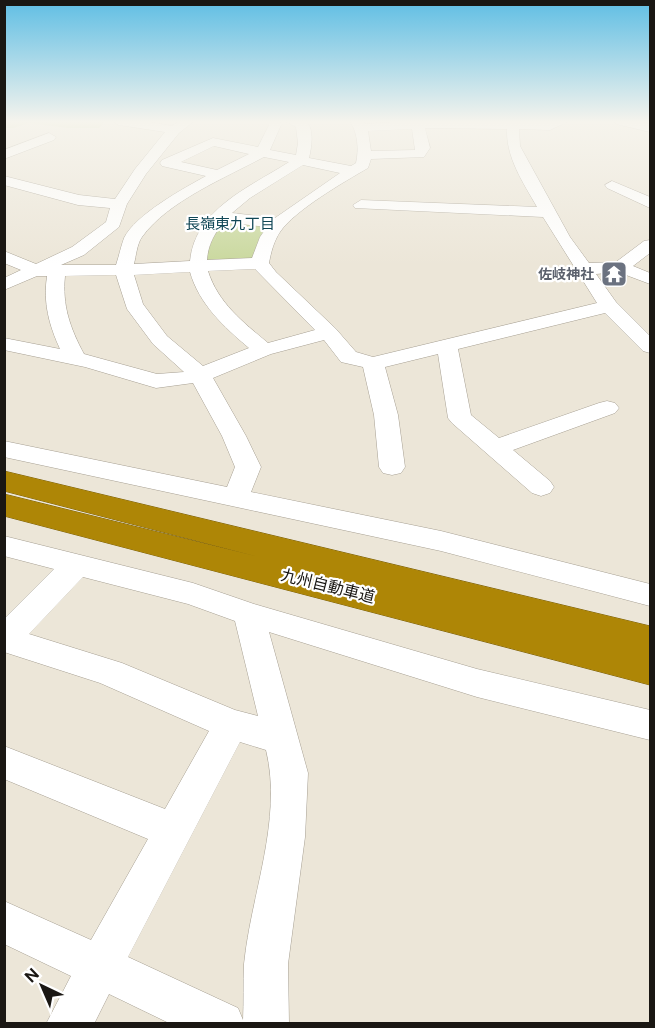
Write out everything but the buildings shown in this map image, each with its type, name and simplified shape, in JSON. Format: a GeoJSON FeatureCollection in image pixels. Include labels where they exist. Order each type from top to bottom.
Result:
{"type":"FeatureCollection","features":[{"type":"Feature","properties":{"kind":"highway","name":"九州自動車道"},"geometry":{"type":"LineString","coordinates":[[4,481],[651,641]]}},
{"type":"Feature","properties":{"kind":"highway","name":"九州自動車道"},"geometry":{"type":"LineString","coordinates":[[4,505],[651,669]]}},
{"type":"Feature","properties":{"kind":"highway"},"geometry":{"type":"LineString","coordinates":[[4,513],[186,550]]}},
{"type":"Feature","properties":{"kind":"street"},"geometry":{"type":"LineString","coordinates":[[4,285],[78,251],[113,224],[119,204],[142,169]]}},
{"type":"Feature","properties":{"kind":"street"},"geometry":{"type":"LineString","coordinates":[[192,169],[218,175]]}},
{"type":"Feature","properties":{"kind":"street"},"geometry":{"type":"LineString","coordinates":[[230,169],[182,195],[153,217],[133,237],[123,270],[134,305],[160,340],[200,375],[234,436],[248,467],[235,498]]}},
{"type":"Feature","properties":{"kind":"street"},"geometry":{"type":"LineString","coordinates":[[264,350],[228,319],[211,299],[197,266],[197,251],[200,240],[234,203],[287,169]]}},
{"type":"Feature","properties":{"kind":"street"},"geometry":{"type":"LineString","coordinates":[[343,169],[352,171]]}},
{"type":"Feature","properties":{"kind":"street"},"geometry":{"type":"LineString","coordinates":[[356,169],[299,205],[279,223],[263,247],[261,263],[270,276],[329,333],[349,357],[373,363],[609,306]]}},
{"type":"Feature","properties":{"kind":"street"},"geometry":{"type":"LineString","coordinates":[[523,169],[546,212],[609,306],[651,347]]}},
{"type":"Feature","properties":{"kind":"street"},"geometry":{"type":"LineString","coordinates":[[4,180],[78,200],[119,204]]}},
{"type":"Feature","properties":{"kind":"street"},"geometry":{"type":"LineString","coordinates":[[612,185],[651,203]]}},
{"type":"Feature","properties":{"kind":"street"},"geometry":{"type":"LineString","coordinates":[[182,195],[234,203]]}},
{"type":"Feature","properties":{"kind":"street"},"geometry":{"type":"LineString","coordinates":[[361,205],[546,212]]}},
{"type":"Feature","properties":{"kind":"street"},"geometry":{"type":"LineString","coordinates":[[219,217],[279,223]]}},
{"type":"Feature","properties":{"kind":"street"},"geometry":{"type":"LineString","coordinates":[[620,267],[651,245]]}},
{"type":"Feature","properties":{"kind":"street"},"geometry":{"type":"LineString","coordinates":[[4,256],[37,271],[123,270],[261,263]]}},
{"type":"Feature","properties":{"kind":"street"},"geometry":{"type":"LineString","coordinates":[[584,270],[620,267],[651,279]]}},
{"type":"Feature","properties":{"kind":"street"},"geometry":{"type":"LineString","coordinates":[[57,270],[54,292],[56,318],[76,359]]}},
{"type":"Feature","properties":{"kind":"street"},"geometry":{"type":"LineString","coordinates":[[4,344],[76,359],[156,381],[178,380],[200,375],[264,350],[329,333]]}},
{"type":"Feature","properties":{"kind":"street"},"geometry":{"type":"LineString","coordinates":[[447,345],[460,418],[541,487]]}},
{"type":"Feature","properties":{"kind":"street"},"geometry":{"type":"LineString","coordinates":[[373,363],[386,415],[392,467]]}},
{"type":"Feature","properties":{"kind":"street"},"geometry":{"type":"LineString","coordinates":[[496,448],[607,408]]}},
{"type":"Feature","properties":{"kind":"street"},"geometry":{"type":"LineString","coordinates":[[4,449],[441,541],[651,595]]}},
{"type":"Feature","properties":{"kind":"street"},"geometry":{"type":"LineString","coordinates":[[4,546],[193,594],[249,614],[477,683],[651,725]]}},
{"type":"Feature","properties":{"kind":"street"},"geometry":{"type":"LineString","coordinates":[[78,563],[5,639],[110,673],[231,724],[280,738]]}},
{"type":"Feature","properties":{"kind":"street"},"geometry":{"type":"LineString","coordinates":[[249,614],[290,773],[286,837],[266,964],[266,1023]]}},
{"type":"Feature","properties":{"kind":"street"},"geometry":{"type":"LineString","coordinates":[[69,1023],[231,724]]}},
{"type":"Feature","properties":{"kind":"street"},"geometry":{"type":"LineString","coordinates":[[4,762],[174,831]]}},
{"type":"Feature","properties":{"kind":"street"},"geometry":{"type":"LineString","coordinates":[[4,922],[222,1023]]}},
{"type":"Feature","properties":{"kind":"green space"},"geometry":{"type":"Polygon","coordinates":[[[222,221],[268,225],[255,259],[204,261],[205,245],[222,221]]]}},
{"type":"Feature","properties":{"kind":"place","name":"佐岐神社"},"geometry":{"type":"Point","coordinates":[614,274]}},
{"type":"Feature","properties":{"kind":"district","name":"長嶺東九丁目"},"geometry":{"type":"Point","coordinates":[230,223]}}]}
